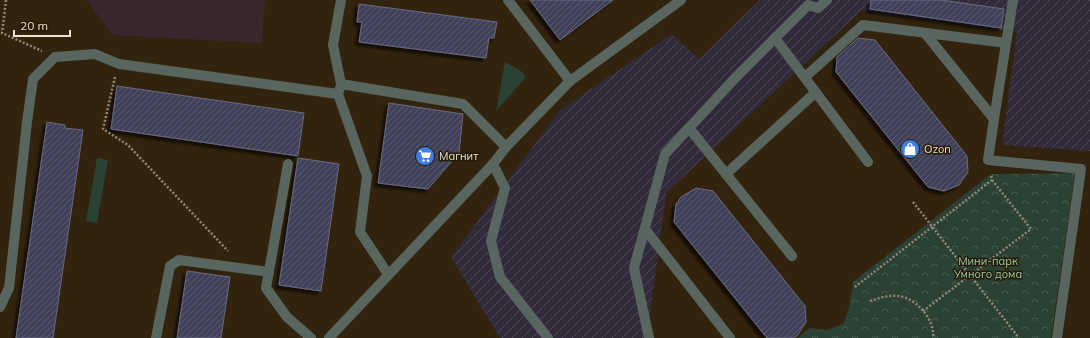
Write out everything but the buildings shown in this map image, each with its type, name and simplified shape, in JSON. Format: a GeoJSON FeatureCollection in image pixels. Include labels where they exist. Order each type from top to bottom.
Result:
{"type":"FeatureCollection","features":[{"type":"Feature","properties":{"kind":"street"},"geometry":{"type":"LineString","coordinates":[[341,0],[333,45],[341,84],[338,94],[367,176],[360,232],[388,274]]}},
{"type":"Feature","properties":{"kind":"street"},"geometry":{"type":"LineString","coordinates":[[508,0],[570,81]]}},
{"type":"Feature","properties":{"kind":"street"},"geometry":{"type":"LineString","coordinates":[[329,338],[493,164],[506,147],[570,81],[681,0]]}},
{"type":"Feature","properties":{"kind":"street"},"geometry":{"type":"LineString","coordinates":[[649,338],[634,268],[665,154],[808,5],[818,8],[827,0]]}},
{"type":"Feature","properties":{"kind":"street"},"geometry":{"type":"LineString","coordinates":[[1013,0],[988,160],[1081,169],[1057,338]]}},
{"type":"Feature","properties":{"kind":"street"},"geometry":{"type":"LineString","coordinates":[[805,78],[862,25],[1006,43]]}},
{"type":"Feature","properties":{"kind":"street"},"geometry":{"type":"LineString","coordinates":[[925,33],[994,119]]}},
{"type":"Feature","properties":{"kind":"street"},"geometry":{"type":"LineString","coordinates":[[775,38],[868,162]]}},
{"type":"Feature","properties":{"kind":"street"},"geometry":{"type":"LineString","coordinates":[[0,307],[9,288],[33,79],[55,58],[95,54],[118,64],[338,94]]}},
{"type":"Feature","properties":{"kind":"street"},"geometry":{"type":"LineString","coordinates":[[341,84],[463,104],[506,147]]}},
{"type":"Feature","properties":{"kind":"street"},"geometry":{"type":"LineString","coordinates":[[726,174],[816,92]]}},
{"type":"Feature","properties":{"kind":"street"},"geometry":{"type":"LineString","coordinates":[[689,128],[792,256]]}},
{"type":"Feature","properties":{"kind":"street"},"geometry":{"type":"LineString","coordinates":[[288,164],[266,288],[287,317],[311,338]]}},
{"type":"Feature","properties":{"kind":"street"},"geometry":{"type":"LineString","coordinates":[[493,164],[505,188],[491,241],[500,277],[548,338]]}},
{"type":"Feature","properties":{"kind":"street"},"geometry":{"type":"LineString","coordinates":[[645,229],[730,338]]}},
{"type":"Feature","properties":{"kind":"street"},"geometry":{"type":"LineString","coordinates":[[156,338],[170,266],[179,260],[268,272]]}},
{"type":"Feature","properties":{"kind":"path"},"geometry":{"type":"LineString","coordinates":[[6,0],[2,33],[55,58]]}},
{"type":"Feature","properties":{"kind":"path"},"geometry":{"type":"LineString","coordinates":[[118,64],[103,129],[128,145],[245,269]]}},
{"type":"Feature","properties":{"kind":"path"},"geometry":{"type":"LineString","coordinates":[[923,310],[1031,228],[992,180],[988,160]]}},
{"type":"Feature","properties":{"kind":"path"},"geometry":{"type":"LineString","coordinates":[[855,287],[992,180]]}},
{"type":"Feature","properties":{"kind":"path"},"geometry":{"type":"LineString","coordinates":[[913,202],[1019,338]]}},
{"type":"Feature","properties":{"kind":"path"},"geometry":{"type":"LineString","coordinates":[[870,301],[884,296],[898,296],[912,301],[923,310],[930,322],[932,338]]}},
{"type":"Feature","properties":{"kind":"shaded area"},"geometry":{"type":"Polygon","coordinates":[[[87,0],[265,0],[262,43],[112,35],[87,0]]]}},
{"type":"Feature","properties":{"kind":"shaded area"},"geometry":{"type":"Polygon","coordinates":[[[760,0],[1090,0],[1090,151],[1002,145],[1017,32],[862,10],[666,193],[647,338],[500,338],[451,257],[560,110],[672,34],[699,59],[760,0]]]}},
{"type":"Feature","properties":{"kind":"green space"},"geometry":{"type":"Polygon","coordinates":[[[505,62],[521,71],[526,77],[496,111],[505,62]]]}},
{"type":"Feature","properties":{"kind":"green space"},"geometry":{"type":"Polygon","coordinates":[[[97,158],[108,160],[97,223],[86,221],[97,158]]]}},
{"type":"Feature","properties":{"kind":"green space","name":"Мини-парк Умного дома"},"geometry":{"type":"Polygon","coordinates":[[[1075,173],[1051,338],[797,338],[810,328],[827,330],[843,324],[849,309],[853,282],[991,174],[1075,173]]]}},
{"type":"Feature","properties":{"kind":"place","name":"Ozon"},"geometry":{"type":"Point","coordinates":[910,149]}},
{"type":"Feature","properties":{"kind":"place","name":"Магнит"},"geometry":{"type":"Point","coordinates":[425,156]}}]}
